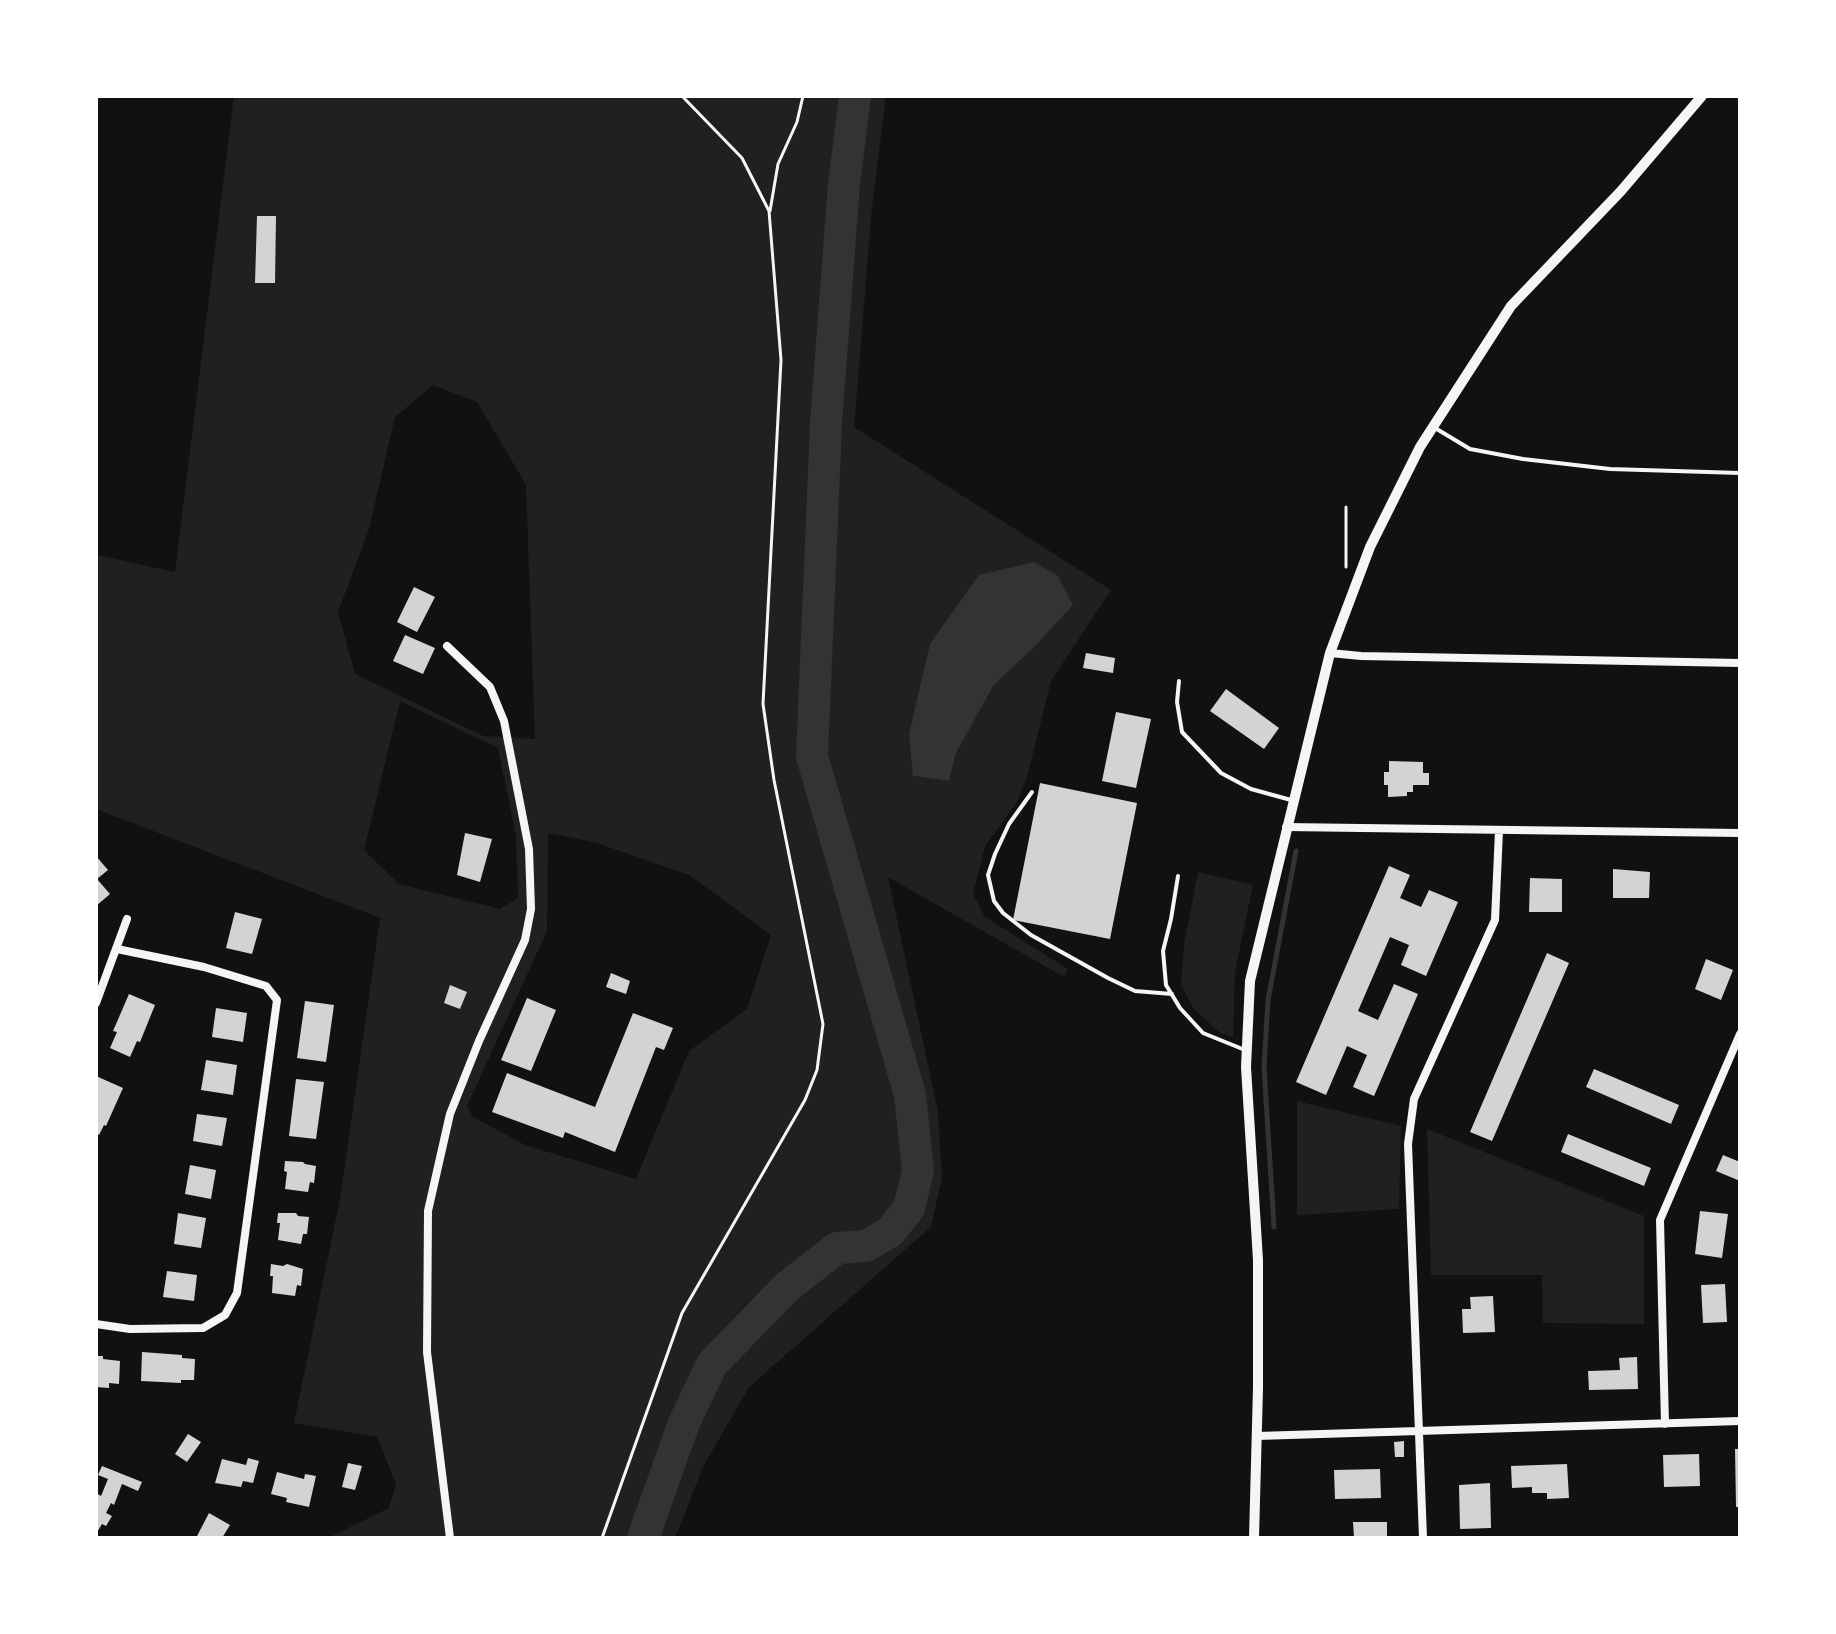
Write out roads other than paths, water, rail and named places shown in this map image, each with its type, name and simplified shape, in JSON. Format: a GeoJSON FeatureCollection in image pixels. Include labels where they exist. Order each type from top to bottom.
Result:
{"type":"FeatureCollection","features":[{"type":"Feature","properties":{"kind":"street"},"geometry":{"type":"LineString","coordinates":[[1254,1538],[1258,1260],[1247,1051],[1250,981],[1330,653],[1370,547],[1420,447],[1511,306],[1621,191],[1702,96]]}},
{"type":"Feature","properties":{"kind":"street"},"geometry":{"type":"LineString","coordinates":[[447,646],[490,687],[504,721],[529,849],[531,909],[525,940],[450,1114],[428,1211],[427,1352],[450,1538]]}},
{"type":"Feature","properties":{"kind":"street"},"geometry":{"type":"LineString","coordinates":[[1330,653],[1740,663]]}},
{"type":"Feature","properties":{"kind":"street"},"geometry":{"type":"LineString","coordinates":[[1286,827],[1740,833]]}},
{"type":"Feature","properties":{"kind":"street"},"geometry":{"type":"LineString","coordinates":[[1423,1538],[1408,1144],[1414,1099],[1495,920],[1499,831]]}},
{"type":"Feature","properties":{"kind":"street"},"geometry":{"type":"LineString","coordinates":[[96,1003],[127,919]]}},
{"type":"Feature","properties":{"kind":"street"},"geometry":{"type":"LineString","coordinates":[[96,1324],[130,1329],[203,1328],[225,1315],[237,1293],[277,1000],[266,986],[229,974],[117,949]]}},
{"type":"Feature","properties":{"kind":"street"},"geometry":{"type":"LineString","coordinates":[[1665,1424],[1660,1220],[1740,1034]]}},
{"type":"Feature","properties":{"kind":"street"},"geometry":{"type":"LineString","coordinates":[[1257,1436],[1740,1421]]}},
{"type":"Feature","properties":{"kind":"lane"},"geometry":{"type":"LineString","coordinates":[[1433,427],[1470,449],[1523,459],[1610,469],[1740,473]]}},
{"type":"Feature","properties":{"kind":"lane"},"geometry":{"type":"LineString","coordinates":[[1179,681],[1177,702],[1182,732],[1221,773],[1251,789],[1293,800]]}},
{"type":"Feature","properties":{"kind":"lane"},"geometry":{"type":"LineString","coordinates":[[1032,792],[1009,824],[995,854],[988,875],[994,901],[1003,913],[1031,935],[1108,978],[1135,991],[1172,994]]}},
{"type":"Feature","properties":{"kind":"lane"},"geometry":{"type":"LineString","coordinates":[[1178,876],[1163,951],[1166,985],[1180,1008],[1203,1033],[1247,1051]]}},
{"type":"Feature","properties":{"kind":"waterway"},"geometry":{"type":"LineString","coordinates":[[643,1538],[684,1423],[712,1364],[788,1286],[837,1248],[866,1246],[890,1232],[909,1208],[918,1170],[910,1095],[812,756],[826,423],[844,184],[855,96]]}},
{"type":"Feature","properties":{"kind":"waterway"},"geometry":{"type":"LineString","coordinates":[[1274,1227],[1264,1067],[1268,1000],[1296,851]]}}]}
